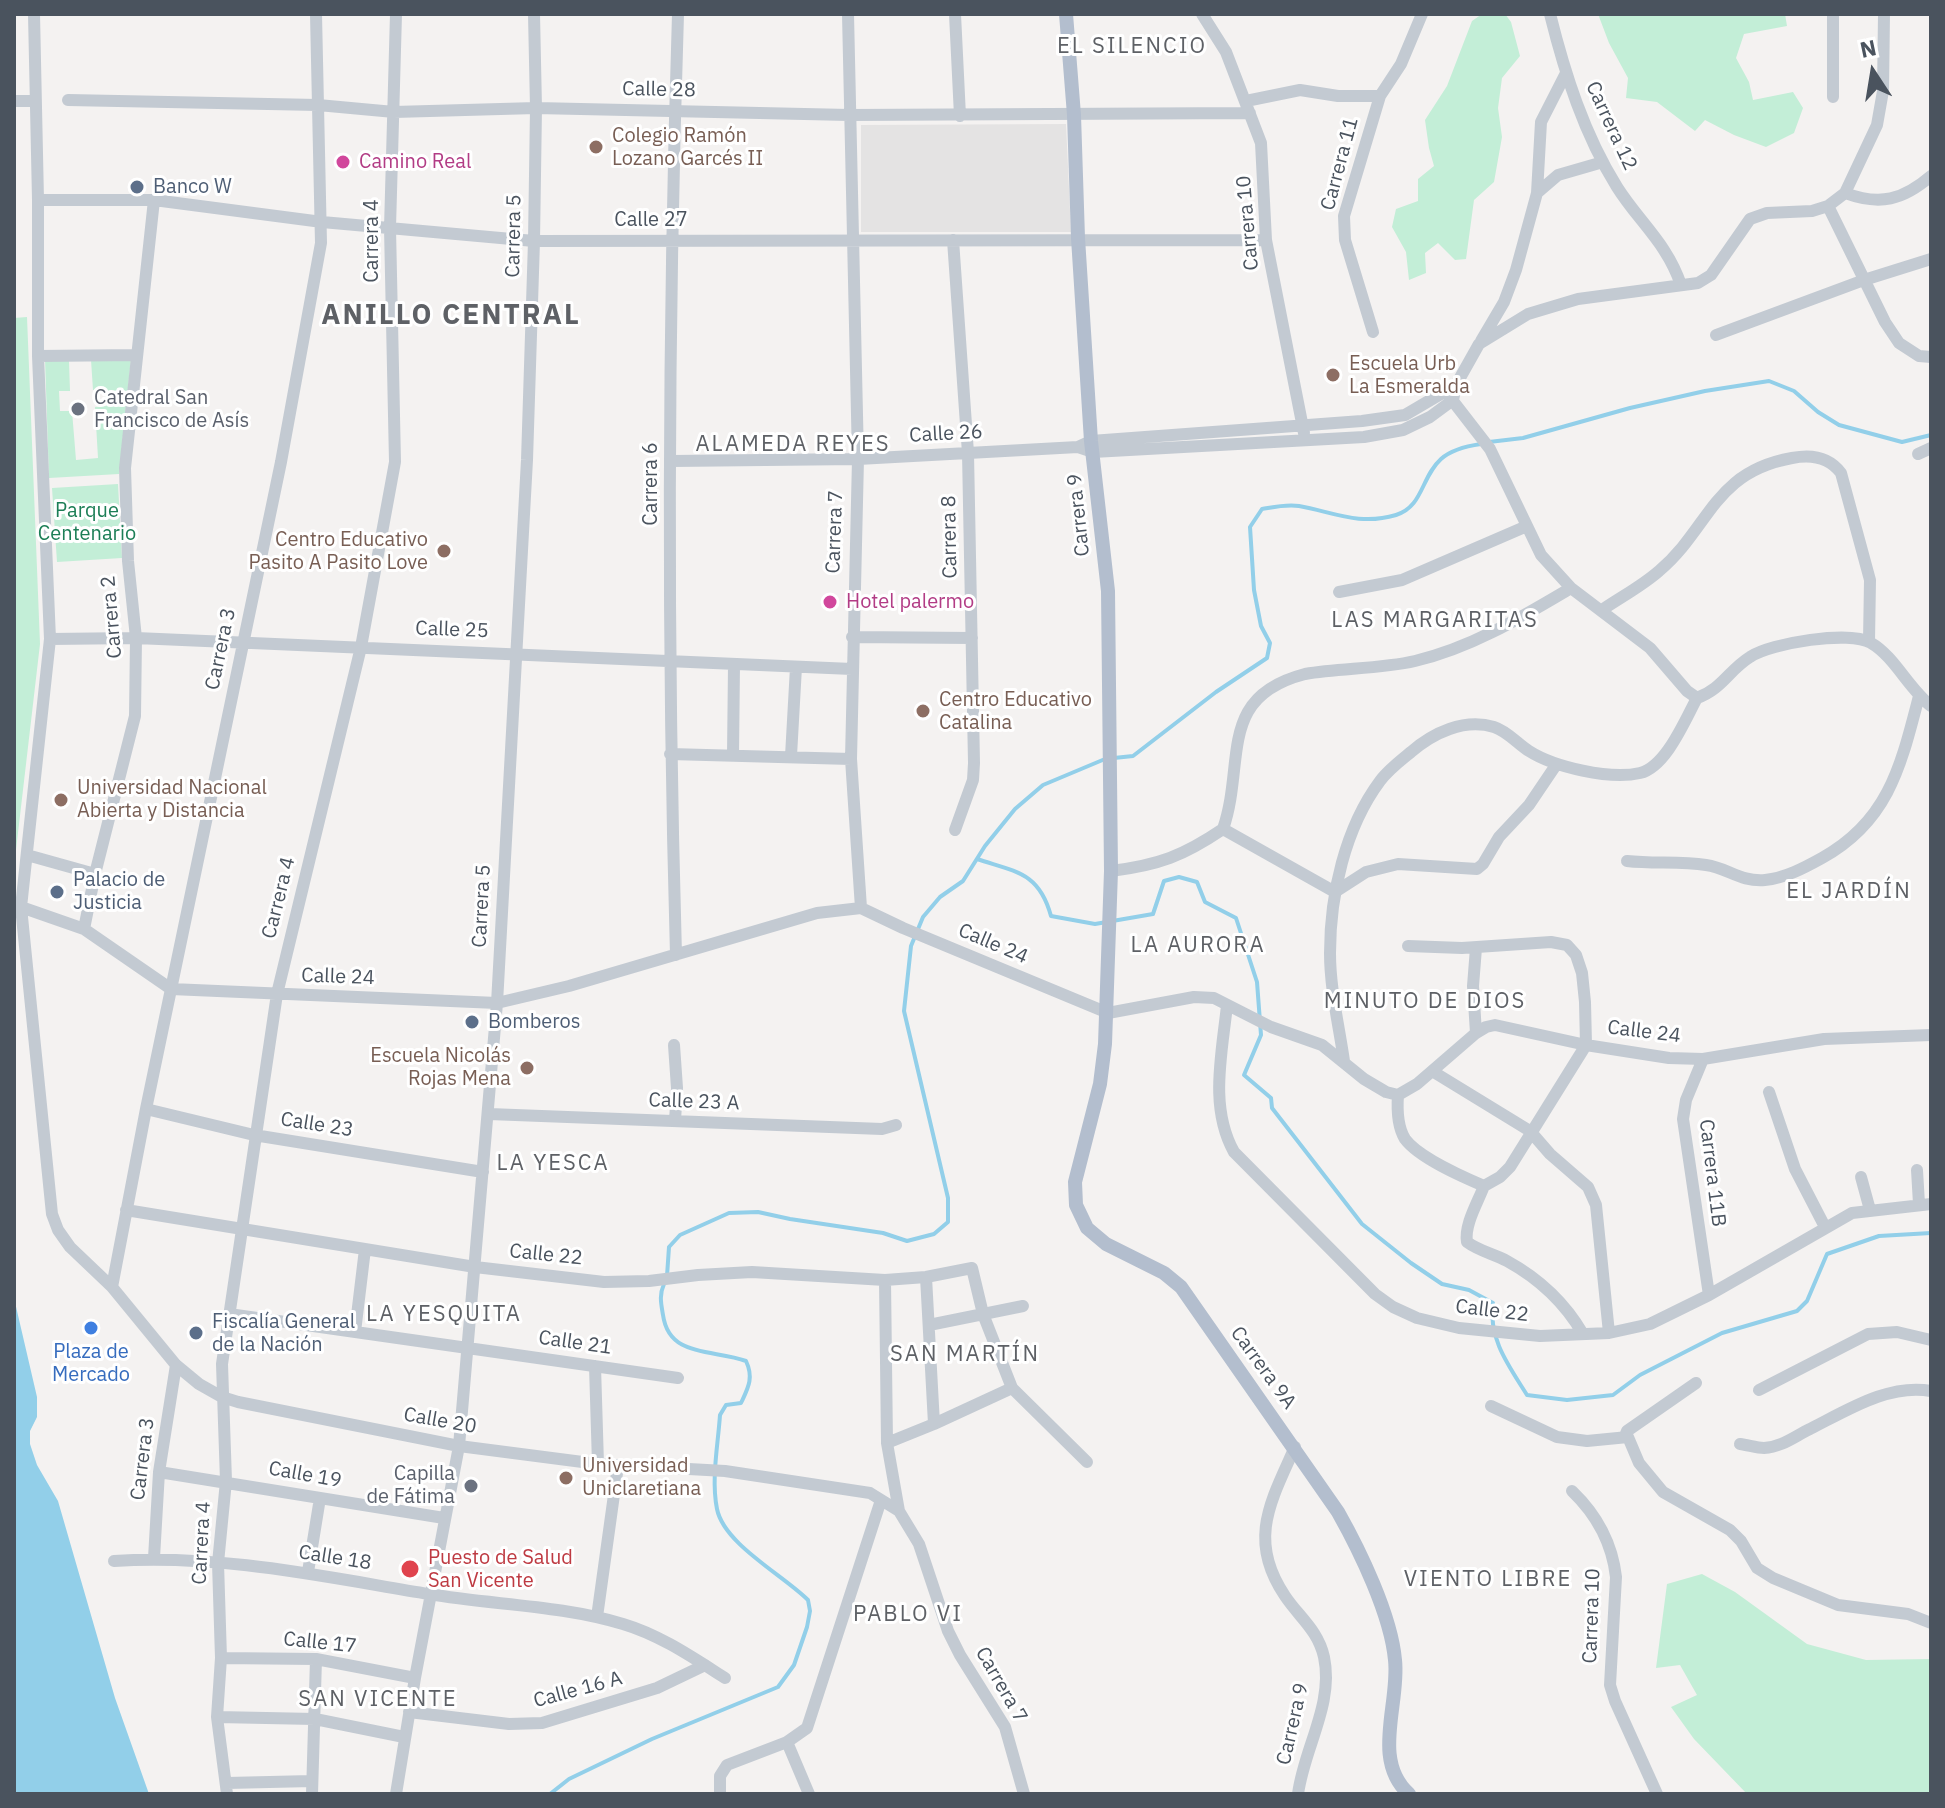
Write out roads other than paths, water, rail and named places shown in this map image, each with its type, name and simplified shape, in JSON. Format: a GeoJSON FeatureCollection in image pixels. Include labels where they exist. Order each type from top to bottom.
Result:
{"type":"FeatureCollection","features":[{"type":"Feature","properties":{"kind":"main road","name":"Carrera 9"},"geometry":{"type":"LineString","coordinates":[[1066,14],[1074,115],[1087,447],[1108,591],[1111,871],[1108,1013]]}},
{"type":"Feature","properties":{"kind":"main road","name":"Carrera 9A"},"geometry":{"type":"LineString","coordinates":[[1108,1013],[1100,1084],[1075,1182],[1076,1205],[1087,1228],[1106,1244],[1164,1273],[1181,1287],[1326,1492],[1353,1540],[1393,1642],[1396,1674],[1389,1754],[1404,1789]]}},
{"type":"Feature","properties":{"kind":"street"},"geometry":{"type":"LineString","coordinates":[[34,14],[38,356],[50,639],[21,907],[84,929],[171,989]]}},
{"type":"Feature","properties":{"kind":"street","name":"Carrera 3"},"geometry":{"type":"LineString","coordinates":[[112,1287],[146,1109],[281,462],[321,243],[316,14]]}},
{"type":"Feature","properties":{"kind":"street","name":"Carrera 4"},"geometry":{"type":"LineString","coordinates":[[227,1788],[217,1717],[221,1658],[218,1563],[226,1481],[222,1364],[277,994],[361,647],[395,462],[390,228],[396,14]]}},
{"type":"Feature","properties":{"kind":"street","name":"Carrera 5"},"geometry":{"type":"LineString","coordinates":[[396,1794],[459,1446],[489,1114],[527,460],[534,241],[534,14]]}},
{"type":"Feature","properties":{"kind":"street","name":"Carrera 6"},"geometry":{"type":"LineString","coordinates":[[676,955],[670,662],[678,14]]}},
{"type":"Feature","properties":{"kind":"street","name":"Carrera 7"},"geometry":{"type":"LineString","coordinates":[[848,14],[858,459],[851,759],[861,908]]}},
{"type":"Feature","properties":{"kind":"street"},"geometry":{"type":"LineString","coordinates":[[955,14],[960,116]]}},
{"type":"Feature","properties":{"kind":"street","name":"Carrera 10"},"geometry":{"type":"LineString","coordinates":[[1202,14],[1226,52],[1261,143],[1266,240],[1305,440]]}},
{"type":"Feature","properties":{"kind":"street","name":"Carrera 11"},"geometry":{"type":"LineString","coordinates":[[1373,332],[1345,240],[1344,216],[1380,96],[1401,64],[1422,14]]}},
{"type":"Feature","properties":{"kind":"street","name":"Carrera 12"},"geometry":{"type":"LineString","coordinates":[[1550,14],[1565,75],[1603,162],[1619,190],[1660,241],[1675,265],[1681,285]]}},
{"type":"Feature","properties":{"kind":"street"},"geometry":{"type":"LineString","coordinates":[[1833,14],[1833,97]]}},
{"type":"Feature","properties":{"kind":"street"},"geometry":{"type":"LineString","coordinates":[[1479,344],[1528,314],[1578,299],[1698,283],[1711,275],[1750,219],[1767,213],[1812,211],[1828,206],[1845,193],[1877,125],[1883,91],[1884,14]]}},
{"type":"Feature","properties":{"kind":"street"},"geometry":{"type":"LineString","coordinates":[[1565,75],[1541,122],[1537,193],[1516,270],[1504,302],[1451,392],[1490,449],[1541,555],[1571,588],[1650,648],[1687,691],[1697,698]]}},
{"type":"Feature","properties":{"kind":"street","name":"Calle 28"},"geometry":{"type":"LineString","coordinates":[[68,100],[318,105],[394,112],[536,108],[960,116],[1074,115],[1248,107],[1300,90],[1338,96],[1380,96]]}},
{"type":"Feature","properties":{"kind":"street"},"geometry":{"type":"LineString","coordinates":[[14,101],[35,101]]}},
{"type":"Feature","properties":{"kind":"street"},"geometry":{"type":"LineString","coordinates":[[1537,193],[1558,175],[1603,162]]}},
{"type":"Feature","properties":{"kind":"street"},"geometry":{"type":"LineString","coordinates":[[1845,193],[1863,200],[1882,201],[1914,190],[1931,176]]}},
{"type":"Feature","properties":{"kind":"street","name":"Calle 27"},"geometry":{"type":"LineString","coordinates":[[38,200],[154,200],[322,222],[534,241],[1266,240]]}},
{"type":"Feature","properties":{"kind":"street","name":"Carrera 2"},"geometry":{"type":"LineString","coordinates":[[84,929],[135,716],[136,638],[128,561],[125,468],[154,200]]}},
{"type":"Feature","properties":{"kind":"street"},"geometry":{"type":"LineString","coordinates":[[1828,206],[1899,343],[1919,356],[1931,357]]}},
{"type":"Feature","properties":{"kind":"street","name":"Carrera 8"},"geometry":{"type":"LineString","coordinates":[[953,240],[968,453],[973,780],[955,830]]}},
{"type":"Feature","properties":{"kind":"street"},"geometry":{"type":"LineString","coordinates":[[1716,335],[1864,280],[1931,259]]}},
{"type":"Feature","properties":{"kind":"street"},"geometry":{"type":"LineString","coordinates":[[38,356],[137,355]]}},
{"type":"Feature","properties":{"kind":"street","name":"Calle 26"},"geometry":{"type":"LineString","coordinates":[[1240,437],[1302,425],[1405,415],[1451,392]]}},
{"type":"Feature","properties":{"kind":"street","name":"Calle 26"},"geometry":{"type":"LineString","coordinates":[[672,461],[858,459],[1240,437],[1305,440],[1364,437],[1417,426],[1451,392]]}},
{"type":"Feature","properties":{"kind":"street"},"geometry":{"type":"LineString","coordinates":[[1918,454],[1931,448]]}},
{"type":"Feature","properties":{"kind":"street"},"geometry":{"type":"LineString","coordinates":[[1602,610],[1658,572],[1733,482],[1774,461],[1808,455],[1833,462],[1841,473],[1870,580],[1869,641]]}},
{"type":"Feature","properties":{"kind":"street"},"geometry":{"type":"LineString","coordinates":[[1339,592],[1388,583],[1420,573],[1527,526]]}},
{"type":"Feature","properties":{"kind":"street"},"geometry":{"type":"LineString","coordinates":[[1111,871],[1147,867],[1170,860],[1223,829],[1231,807],[1237,739],[1243,718],[1267,690],[1289,678],[1305,674],[1412,662],[1441,654],[1509,624],[1571,588]]}},
{"type":"Feature","properties":{"kind":"street"},"geometry":{"type":"LineString","coordinates":[[852,637],[972,638]]}},
{"type":"Feature","properties":{"kind":"street","name":"Calle 25"},"geometry":{"type":"LineString","coordinates":[[50,639],[136,638],[852,669]]}},
{"type":"Feature","properties":{"kind":"street"},"geometry":{"type":"LineString","coordinates":[[1344,1061],[1330,952],[1335,892],[1356,822],[1380,780],[1427,738],[1447,728],[1495,727],[1556,765],[1624,776],[1644,773],[1665,755],[1697,698],[1713,692],[1750,657],[1774,645],[1831,638],[1869,641],[1925,696],[1931,706]]}},
{"type":"Feature","properties":{"kind":"street"},"geometry":{"type":"LineString","coordinates":[[733,755],[734,665]]}},
{"type":"Feature","properties":{"kind":"street"},"geometry":{"type":"LineString","coordinates":[[791,756],[796,667]]}},
{"type":"Feature","properties":{"kind":"street"},"geometry":{"type":"LineString","coordinates":[[1627,861],[1707,865],[1742,879],[1766,880],[1798,871],[1845,845],[1881,806],[1902,762],[1925,696]]}},
{"type":"Feature","properties":{"kind":"street"},"geometry":{"type":"LineString","coordinates":[[670,754],[851,759]]}},
{"type":"Feature","properties":{"kind":"street"},"geometry":{"type":"LineString","coordinates":[[1335,892],[1366,872],[1398,864],[1477,869],[1499,837],[1529,805],[1556,765]]}},
{"type":"Feature","properties":{"kind":"street"},"geometry":{"type":"LineString","coordinates":[[1223,829],[1335,892]]}},
{"type":"Feature","properties":{"kind":"street"},"geometry":{"type":"LineString","coordinates":[[27,855],[95,874]]}},
{"type":"Feature","properties":{"kind":"street","name":"Calle 20"},"geometry":{"type":"LineString","coordinates":[[21,907],[52,1214],[70,1247],[112,1287],[176,1365],[199,1384],[238,1402],[459,1446],[618,1466],[725,1471],[870,1493],[899,1511]]}},
{"type":"Feature","properties":{"kind":"street","name":"Calle 24"},"geometry":{"type":"LineString","coordinates":[[171,989],[497,1003],[569,986],[817,913],[861,908],[1108,1013]]}},
{"type":"Feature","properties":{"kind":"street"},"geometry":{"type":"LineString","coordinates":[[1408,946],[1476,948],[1561,942],[1572,949],[1582,973],[1586,1045],[1510,1167],[1484,1186],[1466,1235],[1467,1242],[1510,1262],[1559,1299],[1583,1334]]}},
{"type":"Feature","properties":{"kind":"street"},"geometry":{"type":"LineString","coordinates":[[1108,1013],[1194,997],[1214,998],[1271,1027],[1322,1045],[1364,1079],[1398,1095],[1417,1084],[1476,1033],[1473,986],[1476,948]]}},
{"type":"Feature","properties":{"kind":"street","name":"Calle 22"},"geometry":{"type":"LineString","coordinates":[[1227,1005],[1218,1091],[1221,1120],[1234,1152],[1375,1294],[1393,1307],[1433,1323],[1540,1336],[1609,1333],[1650,1324],[1709,1295],[1852,1213],[1925,1204]]}},
{"type":"Feature","properties":{"kind":"street","name":"Calle 24"},"geometry":{"type":"LineString","coordinates":[[1476,1033],[1486,1027],[1503,1026],[1586,1045],[1669,1058],[1703,1059],[1824,1039],[1931,1035]]}},
{"type":"Feature","properties":{"kind":"street"},"geometry":{"type":"LineString","coordinates":[[674,1045],[677,1088],[675,1121]]}},
{"type":"Feature","properties":{"kind":"street","name":"Carrera 11B"},"geometry":{"type":"LineString","coordinates":[[1703,1059],[1686,1100],[1683,1119],[1709,1295]]}},
{"type":"Feature","properties":{"kind":"street"},"geometry":{"type":"LineString","coordinates":[[1432,1071],[1530,1131],[1550,1154],[1588,1187],[1596,1205],[1609,1333]]}},
{"type":"Feature","properties":{"kind":"street"},"geometry":{"type":"LineString","coordinates":[[1769,1092],[1795,1169],[1825,1227]]}},
{"type":"Feature","properties":{"kind":"street"},"geometry":{"type":"LineString","coordinates":[[1398,1095],[1399,1123],[1406,1139],[1449,1171],[1484,1186]]}},
{"type":"Feature","properties":{"kind":"street","name":"Calle 23"},"geometry":{"type":"LineString","coordinates":[[146,1109],[254,1135],[483,1172]]}},
{"type":"Feature","properties":{"kind":"street","name":"Calle 23 A"},"geometry":{"type":"LineString","coordinates":[[489,1114],[882,1129],[896,1125]]}},
{"type":"Feature","properties":{"kind":"street"},"geometry":{"type":"LineString","coordinates":[[1917,1170],[1925,1204]]}},
{"type":"Feature","properties":{"kind":"street"},"geometry":{"type":"LineString","coordinates":[[1861,1177],[1870,1210]]}},
{"type":"Feature","properties":{"kind":"street","name":"Calle 22"},"geometry":{"type":"LineString","coordinates":[[126,1210],[475,1267],[604,1282],[752,1272],[885,1280],[926,1277],[972,1268],[983,1314]]}},
{"type":"Feature","properties":{"kind":"street"},"geometry":{"type":"LineString","coordinates":[[355,1332],[365,1249]]}},
{"type":"Feature","properties":{"kind":"street"},"geometry":{"type":"LineString","coordinates":[[926,1277],[934,1424]]}},
{"type":"Feature","properties":{"kind":"street"},"geometry":{"type":"LineString","coordinates":[[885,1280],[887,1443],[899,1511]]}},
{"type":"Feature","properties":{"kind":"street"},"geometry":{"type":"LineString","coordinates":[[929,1325],[1023,1306]]}},
{"type":"Feature","properties":{"kind":"street","name":"Calle 21"},"geometry":{"type":"LineString","coordinates":[[229,1314],[678,1378]]}},
{"type":"Feature","properties":{"kind":"street"},"geometry":{"type":"LineString","coordinates":[[983,1314],[1012,1388],[1087,1462]]}},
{"type":"Feature","properties":{"kind":"street"},"geometry":{"type":"LineString","coordinates":[[1759,1390],[1868,1334],[1897,1332],[1931,1340]]}},
{"type":"Feature","properties":{"kind":"street","name":"Carrera 3"},"geometry":{"type":"LineString","coordinates":[[154,1558],[159,1472],[176,1365]]}},
{"type":"Feature","properties":{"kind":"street"},"geometry":{"type":"LineString","coordinates":[[595,1366],[598,1464]]}},
{"type":"Feature","properties":{"kind":"street"},"geometry":{"type":"LineString","coordinates":[[1622,1436],[1696,1383]]}},
{"type":"Feature","properties":{"kind":"street"},"geometry":{"type":"LineString","coordinates":[[887,1443],[1012,1388]]}},
{"type":"Feature","properties":{"kind":"street"},"geometry":{"type":"LineString","coordinates":[[1740,1444],[1763,1448],[1781,1444],[1893,1391],[1915,1388],[1931,1391]]}},
{"type":"Feature","properties":{"kind":"street"},"geometry":{"type":"LineString","coordinates":[[1491,1406],[1557,1437],[1587,1441],[1622,1436],[1630,1439],[1639,1463],[1663,1492],[1730,1530],[1741,1541],[1757,1568],[1773,1578],[1838,1605],[1908,1614],[1931,1623]]}},
{"type":"Feature","properties":{"kind":"street","name":"Carrera 9"},"geometry":{"type":"LineString","coordinates":[[1295,1447],[1266,1515],[1264,1534],[1269,1566],[1285,1595],[1316,1633],[1324,1658],[1325,1695],[1298,1794]]}},
{"type":"Feature","properties":{"kind":"street"},"geometry":{"type":"LineString","coordinates":[[597,1617],[618,1466]]}},
{"type":"Feature","properties":{"kind":"street","name":"Calle 19"},"geometry":{"type":"LineString","coordinates":[[159,1472],[444,1518]]}},
{"type":"Feature","properties":{"kind":"street","name":"Carrera 10"},"geometry":{"type":"LineString","coordinates":[[1572,1491],[1604,1531],[1615,1562],[1610,1685],[1657,1794]]}},
{"type":"Feature","properties":{"kind":"street"},"geometry":{"type":"LineString","coordinates":[[308,1572],[320,1498]]}},
{"type":"Feature","properties":{"kind":"street"},"geometry":{"type":"LineString","coordinates":[[720,1794],[720,1776],[727,1765],[787,1742],[807,1728],[881,1500]]}},
{"type":"Feature","properties":{"kind":"street","name":"Carrera 7"},"geometry":{"type":"LineString","coordinates":[[899,1511],[919,1544],[948,1631],[1005,1727],[1024,1794]]}},
{"type":"Feature","properties":{"kind":"street","name":"Calle 18"},"geometry":{"type":"LineString","coordinates":[[114,1561],[154,1558],[308,1572],[431,1595],[597,1617],[642,1631],[680,1649],[725,1678]]}},
{"type":"Feature","properties":{"kind":"street","name":"Calle 17"},"geometry":{"type":"LineString","coordinates":[[221,1658],[316,1659],[415,1678]]}},
{"type":"Feature","properties":{"kind":"street"},"geometry":{"type":"LineString","coordinates":[[227,1788],[312,1788],[316,1659]]}},
{"type":"Feature","properties":{"kind":"street","name":"Calle 16 A"},"geometry":{"type":"LineString","coordinates":[[409,1712],[509,1724],[542,1723],[657,1688],[705,1665]]}},
{"type":"Feature","properties":{"kind":"street"},"geometry":{"type":"LineString","coordinates":[[217,1717],[315,1719],[404,1737]]}},
{"type":"Feature","properties":{"kind":"street"},"geometry":{"type":"LineString","coordinates":[[787,1742],[809,1794]]}},
{"type":"Feature","properties":{"kind":"water"},"geometry":{"type":"Polygon","coordinates":[[[14,1298],[37,1397],[37,1417],[30,1431],[30,1444],[37,1465],[58,1501],[115,1698],[149,1794],[14,1794],[14,1298]]]}},
{"type":"Feature","properties":{"kind":"waterway"},"geometry":{"type":"LineString","coordinates":[[1489,442],[1523,438],[1705,391],[1769,381],[1794,391],[1839,425],[1902,442],[1931,435]]}},
{"type":"Feature","properties":{"kind":"waterway"},"geometry":{"type":"LineString","coordinates":[[1114,758],[1133,756],[1216,692],[1267,658],[1270,643],[1261,626],[1254,590],[1250,527],[1262,509],[1294,505],[1358,519],[1396,515],[1417,499],[1429,474],[1441,459],[1460,449],[1481,444]]}},
{"type":"Feature","properties":{"kind":"waterway"},"geometry":{"type":"LineString","coordinates":[[667,1276],[669,1247],[680,1235],[729,1213],[758,1212],[883,1233],[907,1241],[934,1234],[948,1222],[948,1198],[904,1011],[911,946],[923,917],[940,897],[963,881],[985,846],[1015,809],[1043,785],[1105,759]]}},
{"type":"Feature","properties":{"kind":"waterway"},"geometry":{"type":"LineString","coordinates":[[977,859],[1014,871],[1033,882],[1046,901],[1051,916],[1095,924],[1153,914],[1164,881],[1179,877],[1197,882],[1205,902],[1236,918],[1257,982],[1261,1035],[1244,1075],[1271,1098],[1272,1108],[1362,1224],[1442,1284],[1469,1290],[1493,1303],[1497,1340],[1527,1395],[1567,1400],[1613,1395],[1640,1375],[1722,1333],[1797,1311],[1807,1301],[1827,1254],[1879,1236],[1931,1233]]}},
{"type":"Feature","properties":{"kind":"waterway"},"geometry":{"type":"LineString","coordinates":[[550,1794],[569,1779],[652,1739],[778,1687],[794,1665],[807,1627],[810,1611],[808,1600],[742,1547],[722,1522],[717,1509],[715,1474],[720,1415],[726,1405],[741,1403],[750,1378],[746,1361],[694,1350],[674,1339],[663,1315],[661,1295],[664,1284]]}},
{"type":"Feature","properties":{"kind":"place","name":"Colegio Ramón Lozano Garcés II"},"geometry":{"type":"Point","coordinates":[596,147]}},
{"type":"Feature","properties":{"kind":"place","name":"Camino Real"},"geometry":{"type":"Point","coordinates":[343,162]}},
{"type":"Feature","properties":{"kind":"place","name":"Banco W"},"geometry":{"type":"Point","coordinates":[137,187]}},
{"type":"Feature","properties":{"kind":"place","name":"Escuela Urb La Esmeralda"},"geometry":{"type":"Point","coordinates":[1333,375]}},
{"type":"Feature","properties":{"kind":"place","name":"Catedral San Francisco de Asís"},"geometry":{"type":"Point","coordinates":[78,409]}},
{"type":"Feature","properties":{"kind":"place","name":"Centro Educativo Pasito A Pasito Love"},"geometry":{"type":"Point","coordinates":[444,551]}},
{"type":"Feature","properties":{"kind":"place","name":"Hotel palermo"},"geometry":{"type":"Point","coordinates":[830,602]}},
{"type":"Feature","properties":{"kind":"place","name":"Centro Educativo Catalina"},"geometry":{"type":"Point","coordinates":[923,711]}},
{"type":"Feature","properties":{"kind":"place","name":"Universidad Nacional Abierta y Distancia"},"geometry":{"type":"Point","coordinates":[61,800]}},
{"type":"Feature","properties":{"kind":"place","name":"Palacio de Justicia"},"geometry":{"type":"Point","coordinates":[57,892]}},
{"type":"Feature","properties":{"kind":"place","name":"Bomberos"},"geometry":{"type":"Point","coordinates":[472,1022]}},
{"type":"Feature","properties":{"kind":"place","name":"Escuela Nicolás Rojas Mena"},"geometry":{"type":"Point","coordinates":[527,1068]}},
{"type":"Feature","properties":{"kind":"place","name":"Plaza de Mercado"},"geometry":{"type":"Point","coordinates":[91,1328]}},
{"type":"Feature","properties":{"kind":"place","name":"Fiscalía General de la Nación"},"geometry":{"type":"Point","coordinates":[196,1333]}},
{"type":"Feature","properties":{"kind":"place","name":"Universidad Uniclaretiana"},"geometry":{"type":"Point","coordinates":[566,1478]}},
{"type":"Feature","properties":{"kind":"place","name":"Capilla de Fátima"},"geometry":{"type":"Point","coordinates":[471,1486]}},
{"type":"Feature","properties":{"kind":"place","name":"Puesto de Salud San Vicente"},"geometry":{"type":"Point","coordinates":[410,1569]}},
{"type":"Feature","properties":{"kind":"district","name":"EL SILENCIO"},"geometry":{"type":"Point","coordinates":[1132,47]}},
{"type":"Feature","properties":{"kind":"district","name":"ANILLO CENTRAL"},"geometry":{"type":"Point","coordinates":[451,316]}},
{"type":"Feature","properties":{"kind":"district","name":"ALAMEDA REYES"},"geometry":{"type":"Point","coordinates":[793,445]}},
{"type":"Feature","properties":{"kind":"district","name":"LAS MARGARITAS"},"geometry":{"type":"Point","coordinates":[1435,621]}},
{"type":"Feature","properties":{"kind":"district","name":"EL JARDÍN"},"geometry":{"type":"Point","coordinates":[1849,892]}},
{"type":"Feature","properties":{"kind":"district","name":"LA AURORA"},"geometry":{"type":"Point","coordinates":[1198,946]}},
{"type":"Feature","properties":{"kind":"district","name":"MINUTO DE DIOS"},"geometry":{"type":"Point","coordinates":[1425,1002]}},
{"type":"Feature","properties":{"kind":"district","name":"LA YESCA"},"geometry":{"type":"Point","coordinates":[553,1164]}},
{"type":"Feature","properties":{"kind":"district","name":"LA YESQUITA"},"geometry":{"type":"Point","coordinates":[444,1315]}},
{"type":"Feature","properties":{"kind":"district","name":"SAN MARTÍN"},"geometry":{"type":"Point","coordinates":[965,1355]}},
{"type":"Feature","properties":{"kind":"district","name":"VIENTO LIBRE"},"geometry":{"type":"Point","coordinates":[1488,1580]}},
{"type":"Feature","properties":{"kind":"district","name":"PABLO VI"},"geometry":{"type":"Point","coordinates":[908,1615]}},
{"type":"Feature","properties":{"kind":"district","name":"SAN VICENTE"},"geometry":{"type":"Point","coordinates":[378,1700]}},
{"type":"Feature","properties":{"kind":"park label","name":"Parque Centenario"},"geometry":{"type":"Point","coordinates":[87,522]}}]}
